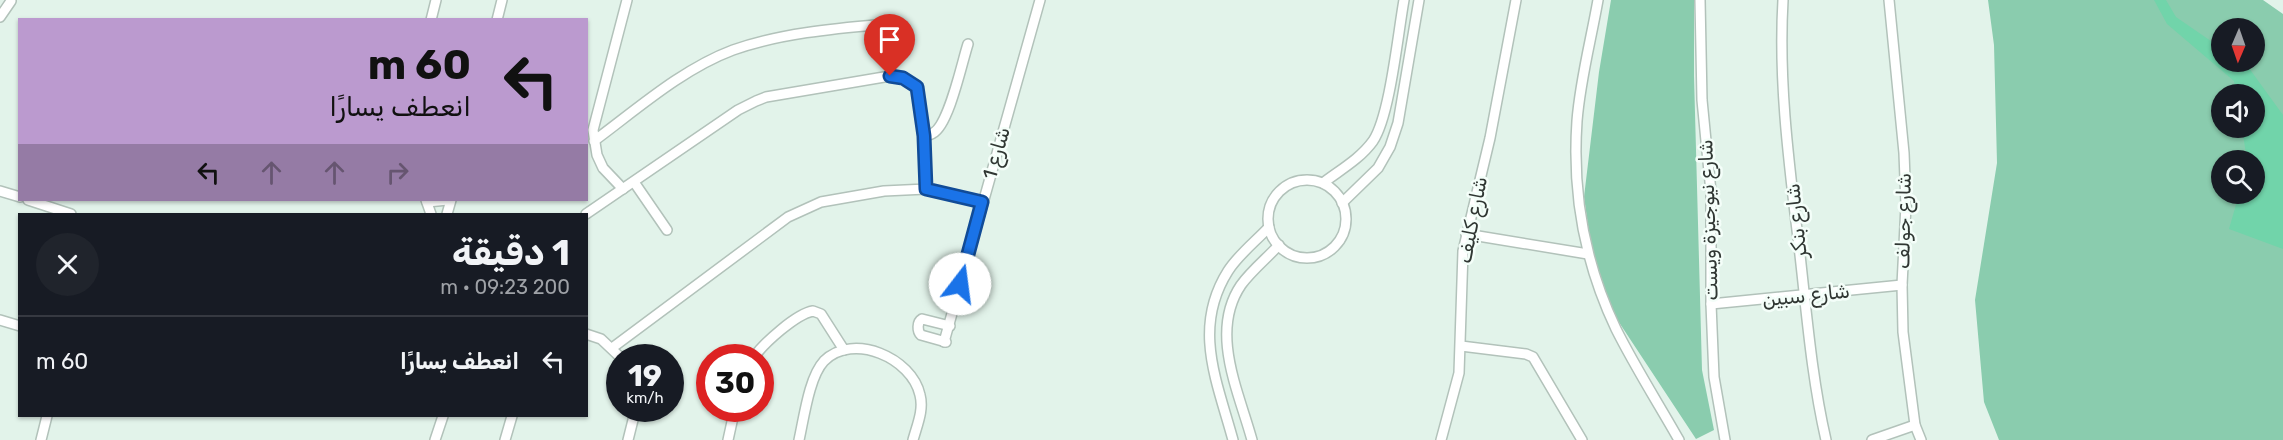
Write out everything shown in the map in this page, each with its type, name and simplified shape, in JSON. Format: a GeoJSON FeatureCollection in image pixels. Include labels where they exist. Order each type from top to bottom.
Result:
{"type":"FeatureCollection","features":[{"type":"Feature","properties":{"kind":"street"},"geometry":{"type":"LineString","coordinates":[[431,18],[436,0]]}},
{"type":"Feature","properties":{"kind":"street"},"geometry":{"type":"LineString","coordinates":[[498,18],[502,0]]}},
{"type":"Feature","properties":{"kind":"street"},"geometry":{"type":"LineString","coordinates":[[623,189],[603,168],[594,141],[593,130],[627,0]]}},
{"type":"Feature","properties":{"kind":"street","name":"شارع 1"},"geometry":{"type":"LineString","coordinates":[[950,326],[922,319],[918,329],[921,335],[945,342],[950,326],[982,202],[1040,0]]}},
{"type":"Feature","properties":{"kind":"street"},"geometry":{"type":"LineString","coordinates":[[1323,183],[1362,154],[1374,139],[1387,100],[1404,0]]}},
{"type":"Feature","properties":{"kind":"street"},"geometry":{"type":"LineString","coordinates":[[1342,203],[1378,168],[1390,147],[1398,123],[1419,0]]}},
{"type":"Feature","properties":{"kind":"street","name":"شارع كليف"},"geometry":{"type":"LineString","coordinates":[[1441,440],[1455,394],[1461,346],[1462,271],[1466,234],[1490,138],[1516,0]]}},
{"type":"Feature","properties":{"kind":"street"},"geometry":{"type":"LineString","coordinates":[[1598,0],[1581,89],[1576,154],[1580,213],[1588,254],[1604,303],[1617,331],[1679,440]]}},
{"type":"Feature","properties":{"kind":"street","name":"شارع نيوجيزة ويست"},"geometry":{"type":"LineString","coordinates":[[1700,0],[1702,100],[1711,192],[1711,304],[1714,377],[1722,439]]}},
{"type":"Feature","properties":{"kind":"street","name":"شارع بنكر"},"geometry":{"type":"LineString","coordinates":[[1783,0],[1785,112],[1817,399],[1826,440]]}},
{"type":"Feature","properties":{"kind":"street","name":"شارع جولف"},"geometry":{"type":"LineString","coordinates":[[1889,0],[1904,153],[1906,206],[1902,285],[1903,332],[1915,425],[1921,440]]}},
{"type":"Feature","properties":{"kind":"street"},"geometry":{"type":"LineString","coordinates":[[0,7],[11,1],[0,17]]}},
{"type":"Feature","properties":{"kind":"street"},"geometry":{"type":"LineString","coordinates":[[594,141],[673,82],[733,50],[791,36],[896,23]]}},
{"type":"Feature","properties":{"kind":"street"},"geometry":{"type":"LineString","coordinates":[[924,136],[934,133],[950,106],[968,44]]}},
{"type":"Feature","properties":{"kind":"street"},"geometry":{"type":"LineString","coordinates":[[587,213],[738,110],[756,101],[766,97],[890,76],[903,78],[917,87],[924,136],[926,189]]}},
{"type":"Feature","properties":{"kind":"street"},"geometry":{"type":"LineString","coordinates":[[1301,180],[1323,183],[1332,189],[1342,203],[1346,215],[1345,228],[1332,249],[1321,255],[1308,258],[1296,256],[1279,245],[1269,227],[1269,209],[1281,190],[1301,180]]}},
{"type":"Feature","properties":{"kind":"street"},"geometry":{"type":"LineString","coordinates":[[634,182],[667,230]]}},
{"type":"Feature","properties":{"kind":"street"},"geometry":{"type":"LineString","coordinates":[[617,344],[788,218],[821,202],[884,191],[926,189],[982,202]]}},
{"type":"Feature","properties":{"kind":"street"},"geometry":{"type":"LineString","coordinates":[[0,190],[18,196]]}},
{"type":"Feature","properties":{"kind":"street"},"geometry":{"type":"LineString","coordinates":[[31,201],[67,213]]}},
{"type":"Feature","properties":{"kind":"street"},"geometry":{"type":"LineString","coordinates":[[1233,440],[1213,368],[1208,334],[1213,300],[1229,269],[1269,227]]}},
{"type":"Feature","properties":{"kind":"street"},"geometry":{"type":"LineString","coordinates":[[1466,234],[1588,254]]}},
{"type":"Feature","properties":{"kind":"street"},"geometry":{"type":"LineString","coordinates":[[1252,440],[1230,360],[1226,333],[1230,307],[1241,284],[1279,245]]}},
{"type":"Feature","properties":{"kind":"street","name":"شارع سبين"},"geometry":{"type":"LineString","coordinates":[[1711,304],[1902,285]]}},
{"type":"Feature","properties":{"kind":"street"},"geometry":{"type":"LineString","coordinates":[[766,344],[804,314],[813,311],[820,314],[844,350]]}},
{"type":"Feature","properties":{"kind":"street"},"geometry":{"type":"LineString","coordinates":[[0,320],[18,325]]}},
{"type":"Feature","properties":{"kind":"street"},"geometry":{"type":"LineString","coordinates":[[588,335],[601,339],[607,344]]}},
{"type":"Feature","properties":{"kind":"street"},"geometry":{"type":"LineString","coordinates":[[1461,346],[1526,354],[1533,357],[1582,440]]}},
{"type":"Feature","properties":{"kind":"street"},"geometry":{"type":"LineString","coordinates":[[799,440],[818,370],[824,362],[844,350],[883,354],[902,365],[910,373],[916,382],[922,403],[913,440]]}},
{"type":"Feature","properties":{"kind":"street"},"geometry":{"type":"LineString","coordinates":[[41,440],[47,417]]}},
{"type":"Feature","properties":{"kind":"street"},"geometry":{"type":"LineString","coordinates":[[435,440],[443,417]]}},
{"type":"Feature","properties":{"kind":"street"},"geometry":{"type":"LineString","coordinates":[[506,440],[512,417]]}},
{"type":"Feature","properties":{"kind":"street"},"geometry":{"type":"LineString","coordinates":[[628,440],[632,422]]}},
{"type":"Feature","properties":{"kind":"street"},"geometry":{"type":"LineString","coordinates":[[728,440],[732,422]]}},
{"type":"Feature","properties":{"kind":"street"},"geometry":{"type":"LineString","coordinates":[[1872,440],[1915,425]]}},
{"type":"Feature","properties":{"kind":"shaded area"},"geometry":{"type":"Polygon","coordinates":[[[1611,0],[1694,0],[1702,370],[1714,430],[1696,439],[1597,289],[1584,197],[1599,72],[1611,0]]]}},
{"type":"Feature","properties":{"kind":"shaded area"},"geometry":{"type":"Polygon","coordinates":[[[1988,0],[2263,0],[2283,14],[2283,440],[1999,440],[1984,402],[1975,300],[1997,163],[1994,45],[1988,0]]]}},
{"type":"Feature","properties":{"kind":"shaded area"},"geometry":{"type":"Polygon","coordinates":[[[2154,0],[2166,0],[2176,17],[2211,41],[2211,61],[2167,24],[2154,0]]]}},
{"type":"Feature","properties":{"kind":"shaded area"},"geometry":{"type":"Polygon","coordinates":[[[2223,72],[2252,72],[2261,84],[2234,84],[2223,72]]]}},
{"type":"Feature","properties":{"kind":"shaded area"},"geometry":{"type":"Polygon","coordinates":[[[2265,90],[2283,115],[2283,249],[2229,229],[2236,204],[2265,204],[2265,150],[2245,150],[2244,138],[2265,138],[2265,90]]]}},
{"type":"Feature","properties":{"kind":"route"},"geometry":{"type":"LineString","coordinates":[[890,76],[903,78],[917,87],[924,136],[926,189],[982,202],[960,284]]}}]}
